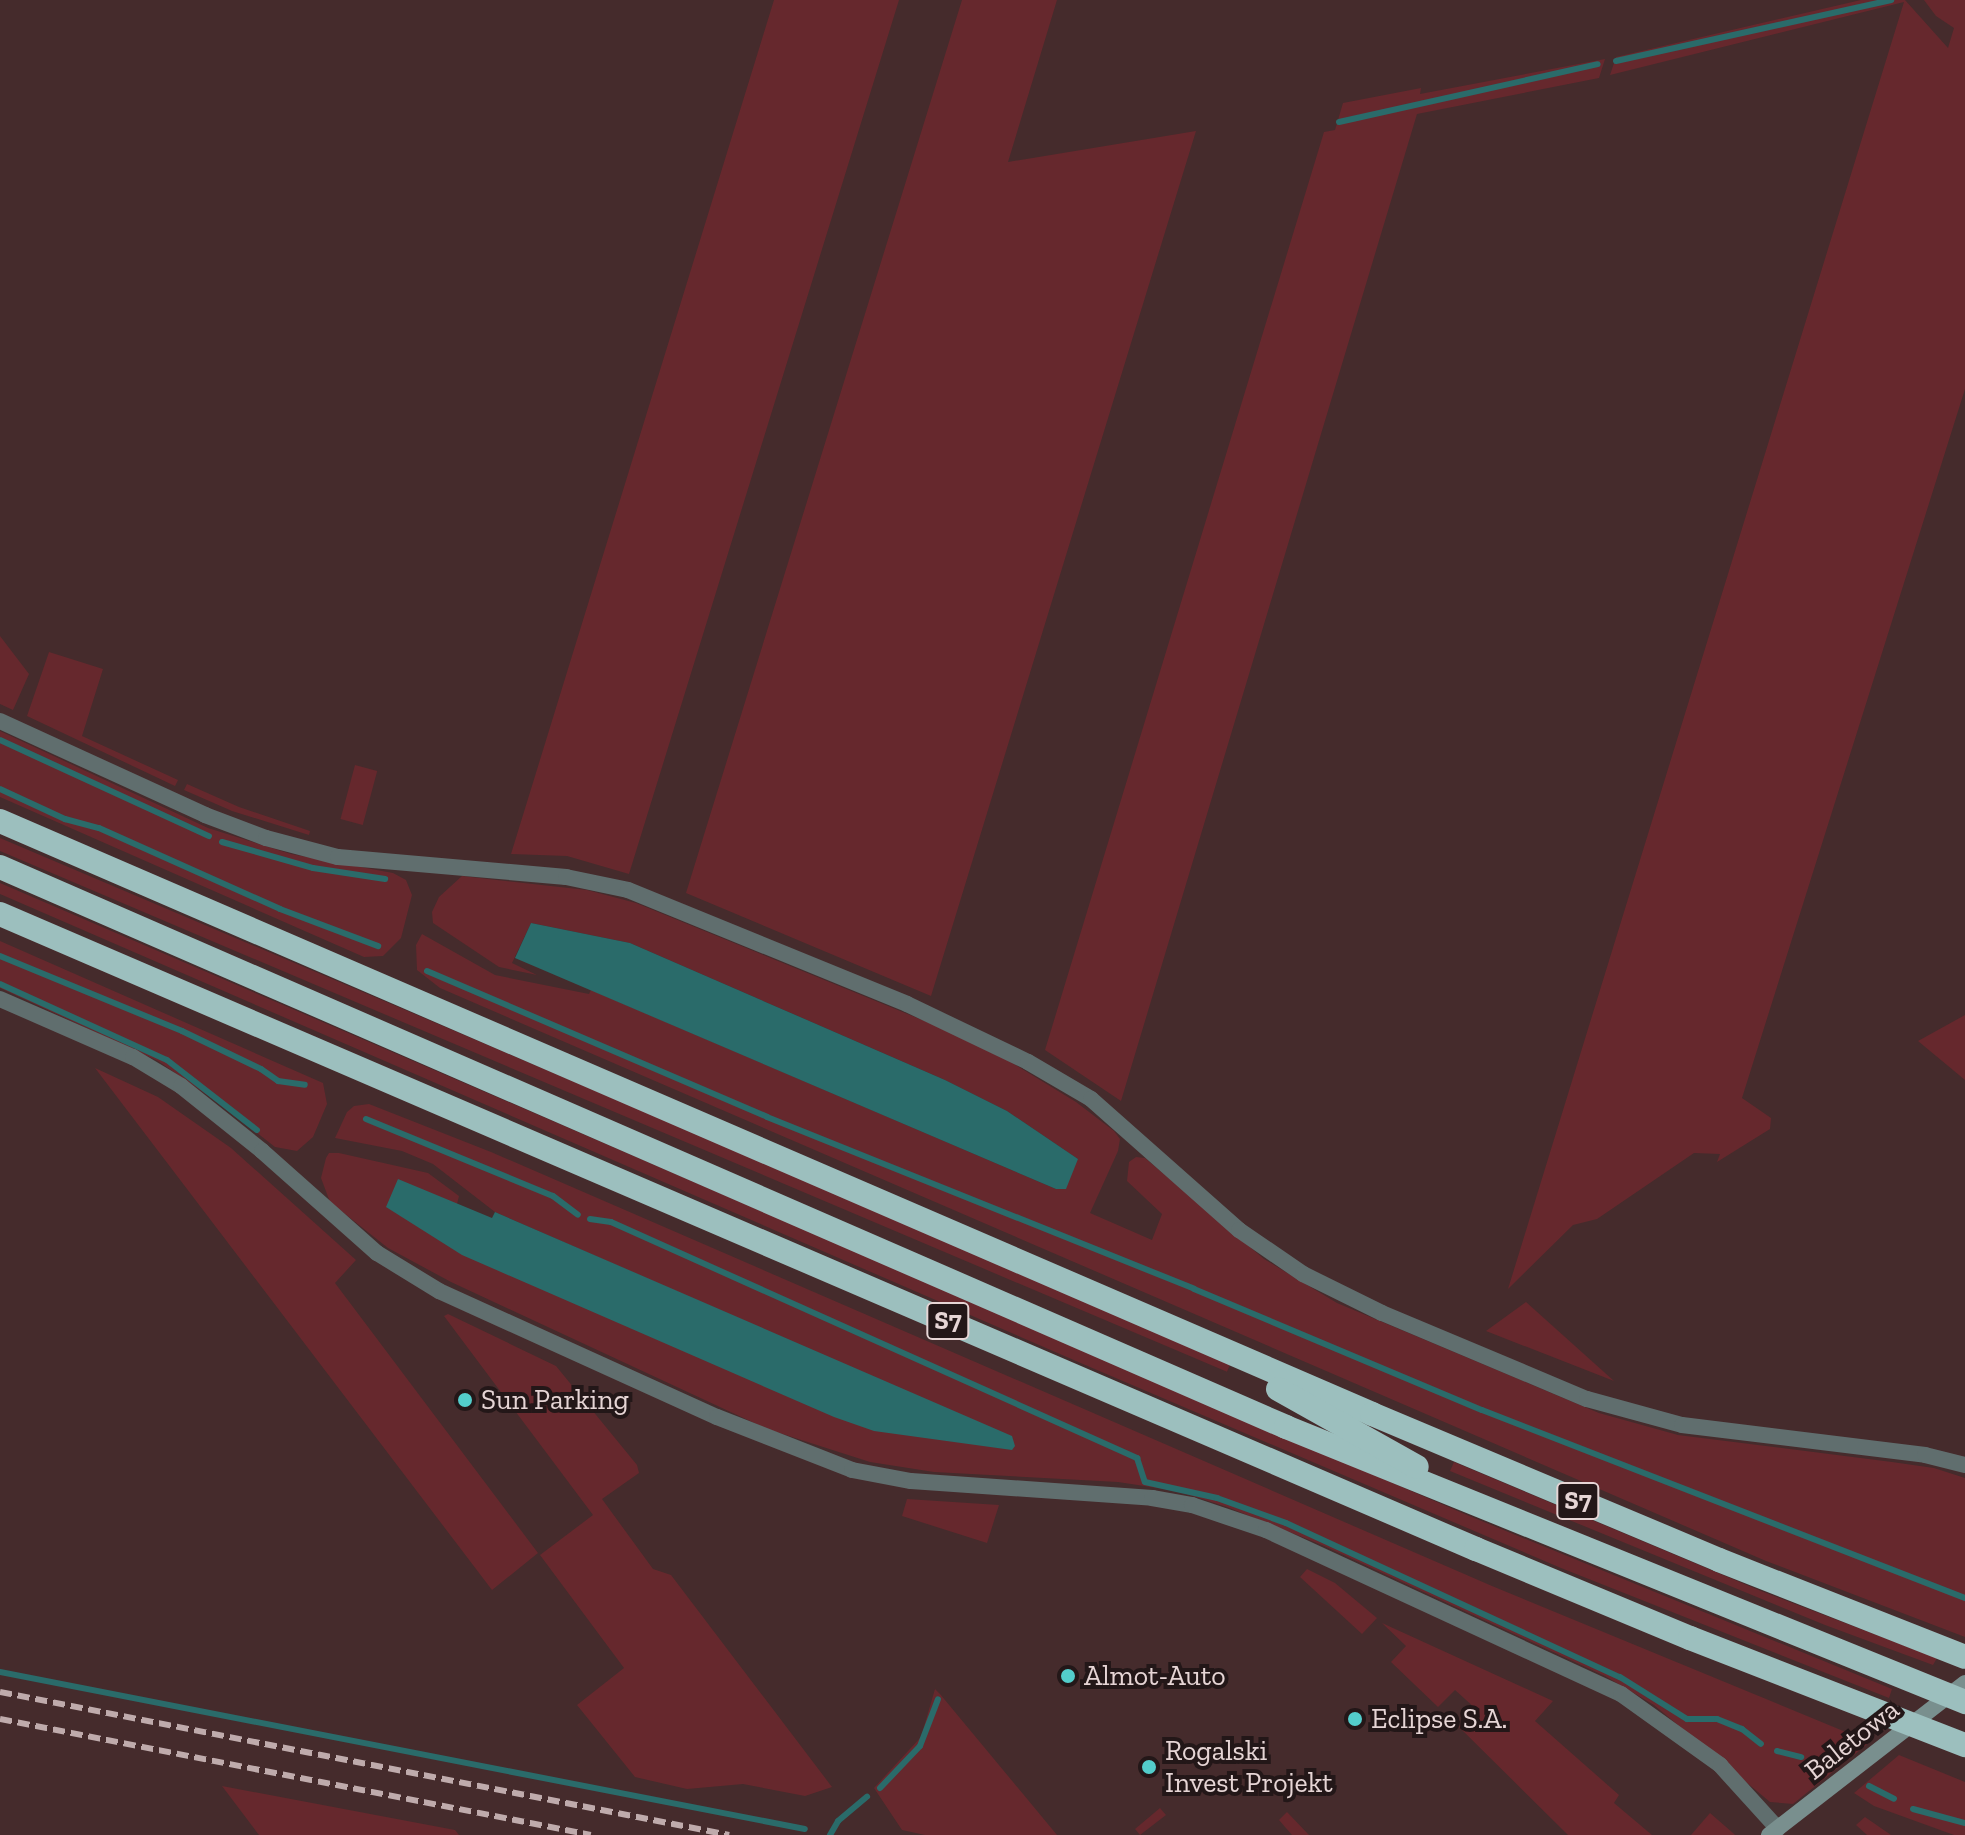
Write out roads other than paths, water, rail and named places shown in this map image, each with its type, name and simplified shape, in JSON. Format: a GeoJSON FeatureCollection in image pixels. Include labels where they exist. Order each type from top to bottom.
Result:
{"type":"FeatureCollection","features":[{"type":"Feature","properties":{"kind":"highway","name":"S7"},"geometry":{"type":"LineString","coordinates":[[0,821],[1719,1560],[1965,1657]]}},
{"type":"Feature","properties":{"kind":"highway"},"geometry":{"type":"LineString","coordinates":[[0,867],[1272,1421],[1965,1702]]}},
{"type":"Feature","properties":{"kind":"highway","name":"S7"},"geometry":{"type":"LineString","coordinates":[[0,914],[1476,1549],[1965,1745]]}},
{"type":"Feature","properties":{"kind":"highway"},"geometry":{"type":"LineString","coordinates":[[1195,1337],[1240,1369],[1397,1453],[1451,1491]]}},
{"type":"Feature","properties":{"kind":"street"},"geometry":{"type":"LineString","coordinates":[[0,721],[205,815],[266,838],[338,857],[542,874],[628,890],[907,1004],[1028,1062],[1091,1099],[1239,1230],[1303,1274],[1382,1313],[1587,1399],[1682,1425],[1925,1455],[1965,1465]]}},
{"type":"Feature","properties":{"kind":"street"},"geometry":{"type":"LineString","coordinates":[[0,999],[133,1057],[181,1086],[262,1151],[377,1253],[439,1291],[729,1423],[852,1470],[911,1481],[1152,1498],[1192,1505],[1266,1530],[1621,1694],[1720,1765],[1773,1832]]}},
{"type":"Feature","properties":{"kind":"street","name":"Baletowa"},"geometry":{"type":"LineString","coordinates":[[1773,1832],[1965,1683]]}},
{"type":"Feature","properties":{"kind":"water"},"geometry":{"type":"Polygon","coordinates":[[[531,923],[630,943],[945,1080],[1007,1111],[1078,1159],[1066,1189],[1056,1189],[515,958],[531,923]]]}},
{"type":"Feature","properties":{"kind":"water"},"geometry":{"type":"Polygon","coordinates":[[[398,1179],[492,1218],[495,1212],[1012,1436],[1015,1446],[1012,1450],[874,1431],[834,1417],[462,1255],[386,1207],[398,1179]]]}},
{"type":"Feature","properties":{"kind":"waterway"},"geometry":{"type":"LineString","coordinates":[[1616,61],[1891,0]]}},
{"type":"Feature","properties":{"kind":"waterway"},"geometry":{"type":"LineString","coordinates":[[1339,122],[1598,64]]}},
{"type":"Feature","properties":{"kind":"waterway"},"geometry":{"type":"LineString","coordinates":[[0,740],[209,836]]}},
{"type":"Feature","properties":{"kind":"waterway"},"geometry":{"type":"LineString","coordinates":[[0,789],[65,819],[99,828],[280,909],[378,946]]}},
{"type":"Feature","properties":{"kind":"waterway"},"geometry":{"type":"LineString","coordinates":[[222,842],[313,868],[385,879]]}},
{"type":"Feature","properties":{"kind":"waterway"},"geometry":{"type":"LineString","coordinates":[[0,956],[182,1031],[261,1069],[278,1081],[305,1085]]}},
{"type":"Feature","properties":{"kind":"waterway"},"geometry":{"type":"LineString","coordinates":[[427,971],[767,1117],[1194,1289],[1482,1410],[1965,1598]]}},
{"type":"Feature","properties":{"kind":"waterway"},"geometry":{"type":"LineString","coordinates":[[0,984],[167,1060],[257,1130]]}},
{"type":"Feature","properties":{"kind":"waterway"},"geometry":{"type":"LineString","coordinates":[[366,1119],[553,1196],[578,1215]]}},
{"type":"Feature","properties":{"kind":"waterway"},"geometry":{"type":"LineString","coordinates":[[590,1219],[611,1222],[1137,1458],[1145,1482],[1217,1498],[1286,1523],[1620,1677],[1687,1719],[1717,1719],[1742,1729],[1761,1744]]}},
{"type":"Feature","properties":{"kind":"waterway"},"geometry":{"type":"LineString","coordinates":[[0,1672],[805,1829]]}},
{"type":"Feature","properties":{"kind":"waterway"},"geometry":{"type":"LineString","coordinates":[[880,1788],[920,1746],[938,1699]]}},
{"type":"Feature","properties":{"kind":"waterway"},"geometry":{"type":"LineString","coordinates":[[1777,1751],[1801,1757]]}},
{"type":"Feature","properties":{"kind":"waterway"},"geometry":{"type":"LineString","coordinates":[[1817,1763],[1824,1766]]}},
{"type":"Feature","properties":{"kind":"waterway"},"geometry":{"type":"LineString","coordinates":[[1869,1786],[1894,1799]]}},
{"type":"Feature","properties":{"kind":"waterway"},"geometry":{"type":"LineString","coordinates":[[830,1835],[838,1821],[867,1797]]}},
{"type":"Feature","properties":{"kind":"waterway"},"geometry":{"type":"LineString","coordinates":[[1913,1809],[1965,1823]]}},
{"type":"Feature","properties":{"kind":"railway"},"geometry":{"type":"LineString","coordinates":[[0,1692],[729,1835]]}},
{"type":"Feature","properties":{"kind":"railway"},"geometry":{"type":"LineString","coordinates":[[0,1719],[591,1835]]}},
{"type":"Feature","properties":{"kind":"place","name":"Sun Parking"},"geometry":{"type":"Point","coordinates":[465,1400]}},
{"type":"Feature","properties":{"kind":"place","name":"Almot-Auto"},"geometry":{"type":"Point","coordinates":[1068,1676]}},
{"type":"Feature","properties":{"kind":"place","name":"Eclipse S.A."},"geometry":{"type":"Point","coordinates":[1355,1719]}},
{"type":"Feature","properties":{"kind":"place","name":"Rogalski Invest Projekt"},"geometry":{"type":"Point","coordinates":[1149,1767]}}]}
